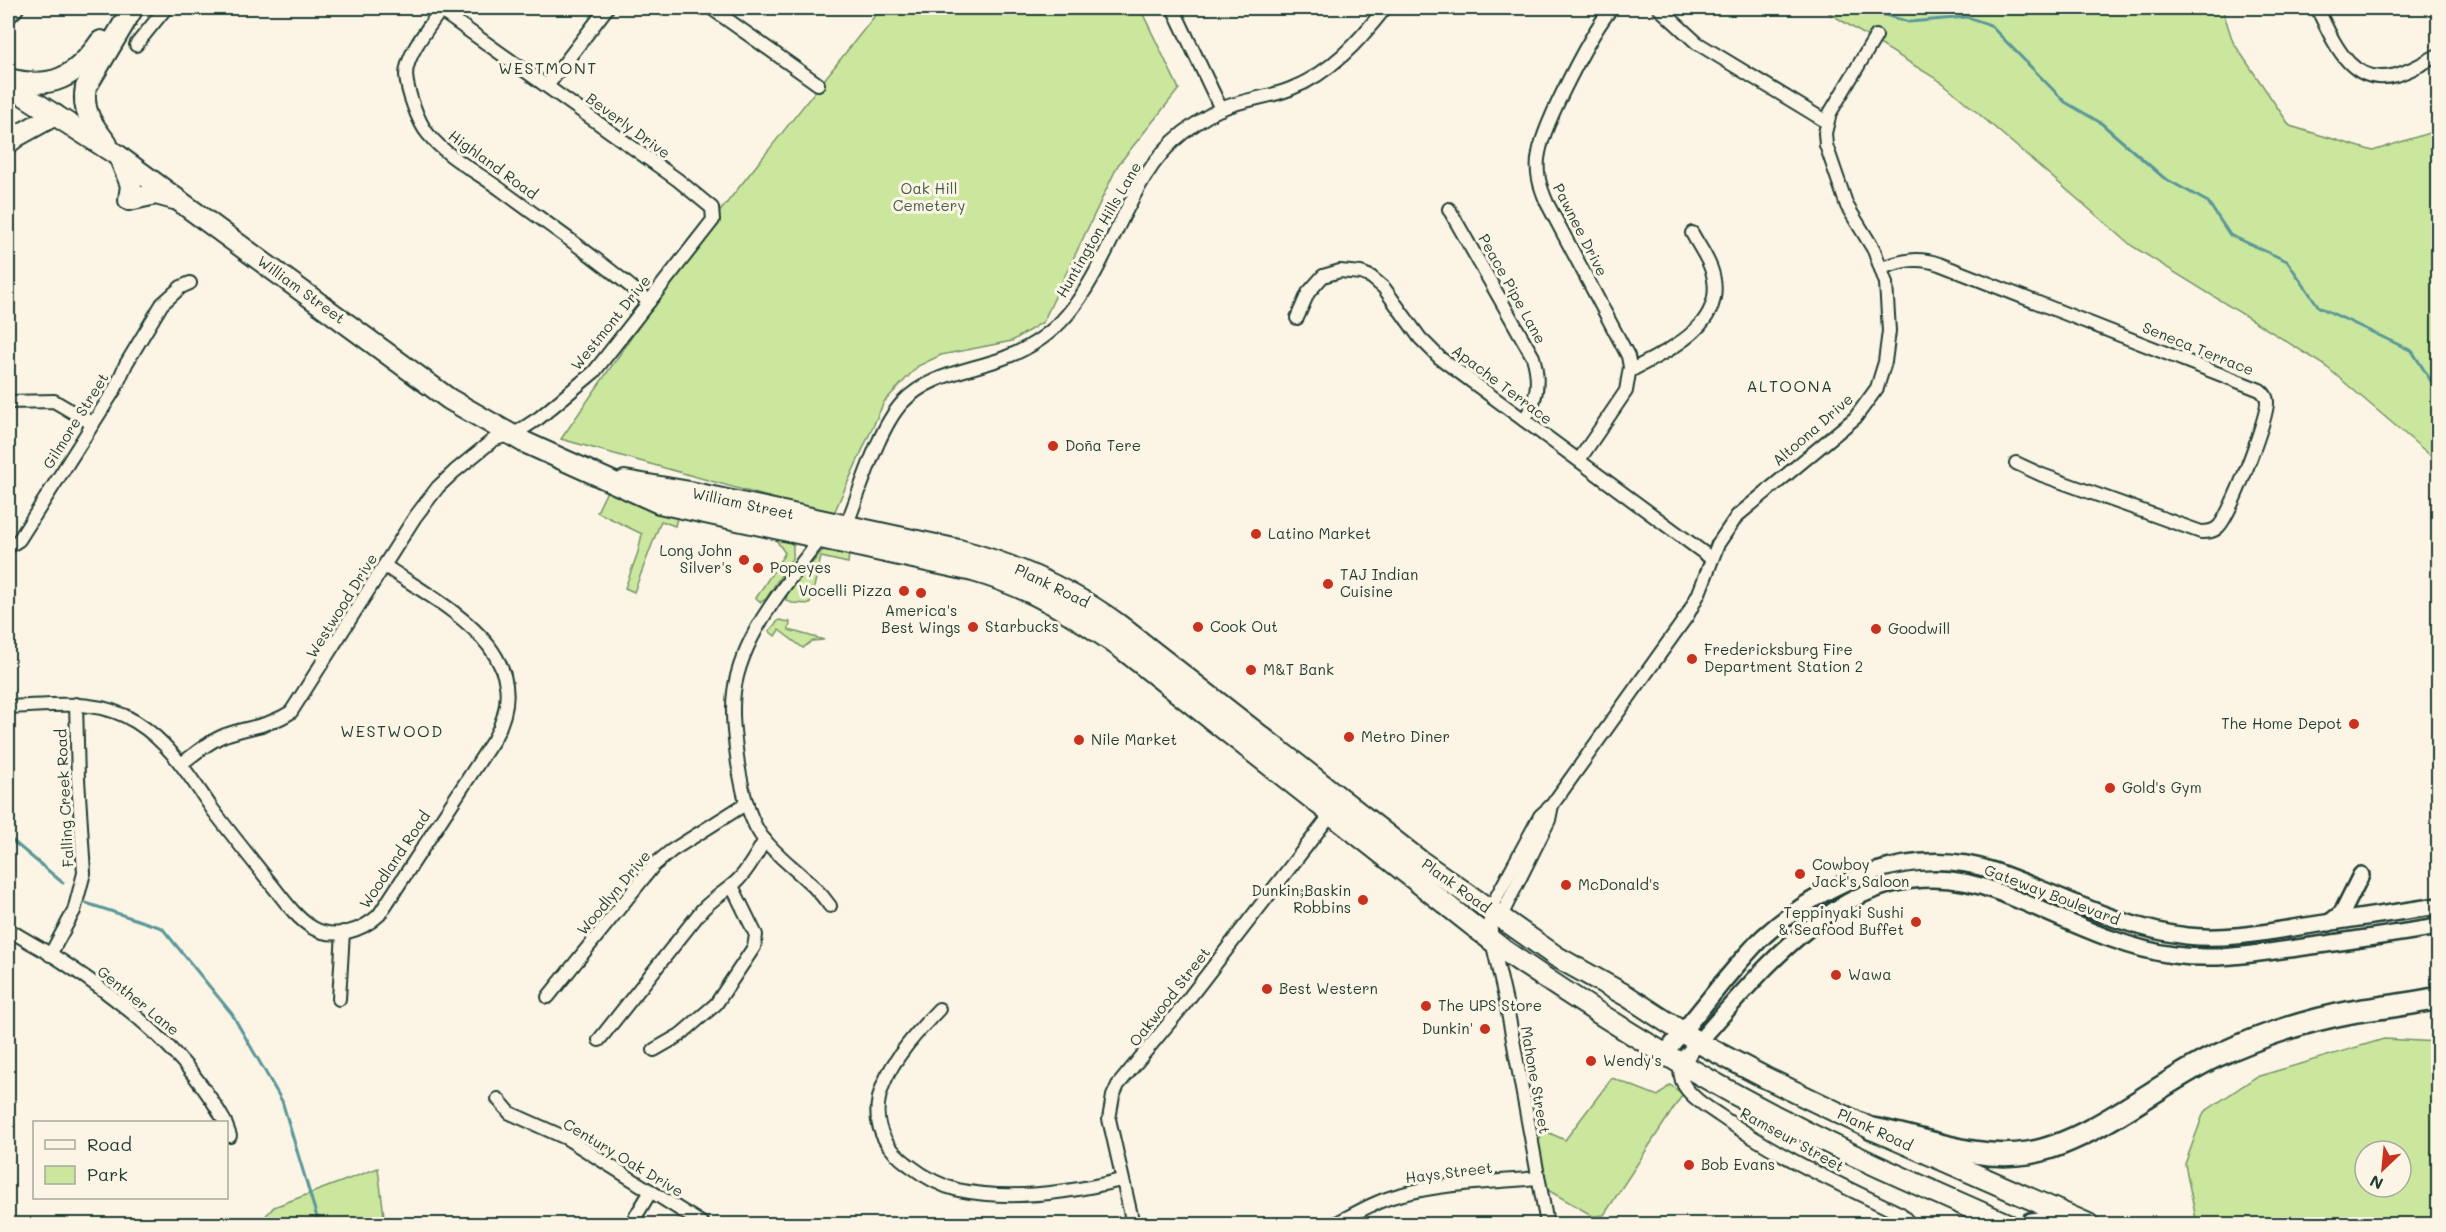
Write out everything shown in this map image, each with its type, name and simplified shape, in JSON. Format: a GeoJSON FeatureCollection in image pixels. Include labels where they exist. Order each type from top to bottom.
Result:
{"type":"FeatureCollection","features":[{"type":"Feature","properties":{"kind":"highway"},"geometry":{"type":"LineString","coordinates":[[12,140],[23,120],[11,86],[40,84],[62,78],[91,53],[121,8]]}},
{"type":"Feature","properties":{"kind":"highway"},"geometry":{"type":"LineString","coordinates":[[133,8],[86,87],[85,109],[93,127],[116,155],[129,179],[129,200],[156,194],[183,202]]}},
{"type":"Feature","properties":{"kind":"highway","name":"William Street"},"geometry":{"type":"LineString","coordinates":[[11,86],[183,202],[449,399],[507,434],[659,502],[821,538]]}},
{"type":"Feature","properties":{"kind":"highway"},"geometry":{"type":"LineString","coordinates":[[12,140],[55,115]]}},
{"type":"Feature","properties":{"kind":"highway","name":"William Street"},"geometry":{"type":"LineString","coordinates":[[604,478],[690,492],[846,526]]}},
{"type":"Feature","properties":{"kind":"highway","name":"Plank Road"},"geometry":{"type":"LineString","coordinates":[[846,526],[987,558],[1055,584],[1095,607],[1419,860],[1557,957],[1627,996],[1690,1037],[1872,1129],[2088,1224]]}},
{"type":"Feature","properties":{"kind":"highway","name":"Plank Road"},"geometry":{"type":"LineString","coordinates":[[821,538],[981,574],[1049,600],[1099,631],[1492,941],[1565,992],[1672,1058],[1815,1136],[2007,1224]]}},
{"type":"Feature","properties":{"kind":"highway"},"geometry":{"type":"LineString","coordinates":[[1233,736],[1260,747],[1269,742]]}},
{"type":"Feature","properties":{"kind":"highway"},"geometry":{"type":"LineString","coordinates":[[1281,773],[1294,770],[1310,774]]}},
{"type":"Feature","properties":{"kind":"highway"},"geometry":{"type":"LineString","coordinates":[[1872,1129],[1906,1135],[1967,1153],[2011,1155],[2029,1153],[2056,1145],[2090,1130],[2186,1072],[2245,1044],[2320,1019],[2439,998]]}},
{"type":"Feature","properties":{"kind":"highway"},"geometry":{"type":"LineString","coordinates":[[2031,1224],[2046,1224]]}},
{"type":"Feature","properties":{"kind":"main road"},"geometry":{"type":"LineString","coordinates":[[8,14],[14,8]]}},
{"type":"Feature","properties":{"kind":"street"},"geometry":{"type":"LineString","coordinates":[[136,45],[166,8]]}},
{"type":"Feature","properties":{"kind":"street"},"geometry":{"type":"LineString","coordinates":[[547,86],[607,8]]}},
{"type":"Feature","properties":{"kind":"street"},"geometry":{"type":"LineString","coordinates":[[711,8],[818,84]]}},
{"type":"Feature","properties":{"kind":"street"},"geometry":{"type":"LineString","coordinates":[[1173,8],[1221,109]]}},
{"type":"Feature","properties":{"kind":"street","name":"Huntington Hills Lane"},"geometry":{"type":"LineString","coordinates":[[846,526],[886,426],[902,403],[932,381],[1022,351],[1054,328],[1079,299],[1153,165],[1164,151],[1194,125],[1221,109],[1291,89],[1311,79],[1346,52],[1385,8]]}},
{"type":"Feature","properties":{"kind":"street","name":"Pawnee Drive"},"geometry":{"type":"LineString","coordinates":[[1612,8],[1598,28],[1560,101],[1542,141],[1538,167],[1541,188],[1547,203],[1628,356],[1630,371]]}},
{"type":"Feature","properties":{"kind":"street"},"geometry":{"type":"LineString","coordinates":[[1659,8],[1697,43],[1827,122]]}},
{"type":"Feature","properties":{"kind":"street"},"geometry":{"type":"LineString","coordinates":[[2317,8],[2340,54],[2355,68],[2374,76],[2396,75],[2439,56]]}},
{"type":"Feature","properties":{"kind":"street","name":"Beverly Drive"},"geometry":{"type":"LineString","coordinates":[[439,9],[678,180],[712,208]]}},
{"type":"Feature","properties":{"kind":"street","name":"Highland Road"},"geometry":{"type":"LineString","coordinates":[[439,9],[410,58],[407,68],[406,77],[422,127],[429,136],[463,164],[594,256],[649,303]]}},
{"type":"Feature","properties":{"kind":"street","name":"Altoona Drive"},"geometry":{"type":"LineString","coordinates":[[1495,914],[1540,816],[1552,805],[1678,629],[1699,593],[1726,530],[1737,516],[1847,425],[1877,388],[1885,362],[1889,331],[1889,307],[1882,268],[1874,250],[1856,224],[1843,195],[1826,145],[1827,122],[1846,81],[1876,36]]}},
{"type":"Feature","properties":{"kind":"street","name":"Westmont Drive"},"geometry":{"type":"LineString","coordinates":[[507,434],[519,431],[594,372],[713,220],[712,208]]}},
{"type":"Feature","properties":{"kind":"street","name":"Peace Pipe Lane"},"geometry":{"type":"LineString","coordinates":[[1449,209],[1533,357],[1537,390],[1534,402],[1524,420]]}},
{"type":"Feature","properties":{"kind":"street"},"geometry":{"type":"LineString","coordinates":[[1579,460],[1622,399],[1630,371],[1687,338],[1697,329],[1710,309],[1715,290],[1714,279],[1692,233]]}},
{"type":"Feature","properties":{"kind":"street","name":"Seneca Terrace"},"geometry":{"type":"LineString","coordinates":[[1882,268],[1902,260],[1915,259],[1939,264],[2260,390],[2267,398],[2268,404],[2259,434],[2232,504],[2220,526],[2208,532],[2201,532],[2042,475],[2016,463]]}},
{"type":"Feature","properties":{"kind":"street","name":"Apache Terrace"},"geometry":{"type":"LineString","coordinates":[[1297,318],[1308,293],[1323,276],[1340,271],[1371,277],[1384,288],[1401,314],[1428,347],[1712,559]]}},
{"type":"Feature","properties":{"kind":"street","name":"Gilmore Street"},"geometry":{"type":"LineString","coordinates":[[8,547],[19,540],[93,424],[162,304],[181,287],[190,283]]}},
{"type":"Feature","properties":{"kind":"street"},"geometry":{"type":"LineString","coordinates":[[8,402],[54,401],[93,424]]}},
{"type":"Feature","properties":{"kind":"street","name":"Westwood Drive"},"geometry":{"type":"LineString","coordinates":[[181,764],[224,735],[277,722],[291,712],[415,517],[438,488],[492,440],[507,434]]}},
{"type":"Feature","properties":{"kind":"street"},"geometry":{"type":"LineString","coordinates":[[830,906],[812,882],[765,840],[755,825],[740,777],[734,721],[734,694],[738,673],[748,646],[780,591],[821,538],[846,526]]}},
{"type":"Feature","properties":{"kind":"street","name":"Woodland Road"},"geometry":{"type":"LineString","coordinates":[[8,707],[76,704],[101,707],[134,720],[164,743],[296,914],[312,927],[323,932],[343,932],[363,927],[379,915],[494,739],[505,705],[503,674],[494,651],[485,639],[471,626],[385,566]]}},
{"type":"Feature","properties":{"kind":"street","name":"Falling Creek Road"},"geometry":{"type":"LineString","coordinates":[[51,955],[74,911],[84,873],[76,704]]}},
{"type":"Feature","properties":{"kind":"street","name":"Woodlyn Drive"},"geometry":{"type":"LineString","coordinates":[[548,997],[654,865],[670,851],[747,803]]}},
{"type":"Feature","properties":{"kind":"street","name":"Oakwood Street"},"geometry":{"type":"LineString","coordinates":[[1132,1224],[1109,1119],[1109,1107],[1118,1085],[1179,1011],[1332,813]]}},
{"type":"Feature","properties":{"kind":"street"},"geometry":{"type":"LineString","coordinates":[[599,1040],[702,910],[741,877],[765,840]]}},
{"type":"Feature","properties":{"kind":"street","name":"Gateway Boulevard"},"geometry":{"type":"LineString","coordinates":[[1690,1037],[1745,956],[1775,927],[1839,885],[1871,872],[1900,865],[1940,862],[1974,865],[2004,874],[2115,920],[2150,930],[2186,936],[2227,937],[2439,906]]}},
{"type":"Feature","properties":{"kind":"street"},"geometry":{"type":"LineString","coordinates":[[2329,923],[2342,913],[2361,875]]}},
{"type":"Feature","properties":{"kind":"street","name":"Gateway Boulevard"},"geometry":{"type":"LineString","coordinates":[[1672,1058],[1690,1037],[1813,922],[1862,895],[1903,882],[1944,880],[1984,887],[2130,946],[2191,957],[2259,954],[2439,927]]}},
{"type":"Feature","properties":{"kind":"street"},"geometry":{"type":"LineString","coordinates":[[654,1050],[680,1035],[716,1004],[754,947],[756,935],[732,886]]}},
{"type":"Feature","properties":{"kind":"street"},"geometry":{"type":"LineString","coordinates":[[1492,941],[1495,914]]}},
{"type":"Feature","properties":{"kind":"street","name":"Genther Lane"},"geometry":{"type":"LineString","coordinates":[[8,929],[112,996],[169,1045],[200,1083],[223,1121]]}},
{"type":"Feature","properties":{"kind":"street"},"geometry":{"type":"LineString","coordinates":[[339,999],[343,932]]}},
{"type":"Feature","properties":{"kind":"street","name":"Mahone Street"},"geometry":{"type":"LineString","coordinates":[[1492,941],[1506,1002],[1547,1224]]}},
{"type":"Feature","properties":{"kind":"street"},"geometry":{"type":"LineString","coordinates":[[939,1009],[916,1033],[882,1084],[877,1112],[885,1141],[891,1151],[913,1169],[934,1180],[955,1189],[978,1193],[1058,1192],[1121,1180]]}},
{"type":"Feature","properties":{"kind":"street","name":"Ramseur Street"},"geometry":{"type":"LineString","coordinates":[[1672,1058],[1685,1087],[1698,1100],[1734,1126],[1797,1163],[1901,1214],[1910,1224]]}},
{"type":"Feature","properties":{"kind":"street","name":"Century Oak Drive"},"geometry":{"type":"LineString","coordinates":[[498,1099],[510,1113],[566,1138],[703,1224]]}},
{"type":"Feature","properties":{"kind":"street","name":"Hays Street"},"geometry":{"type":"LineString","coordinates":[[1335,1224],[1373,1204],[1419,1190],[1538,1178]]}},
{"type":"Feature","properties":{"kind":"street"},"geometry":{"type":"LineString","coordinates":[[630,1224],[651,1191]]}},
{"type":"Feature","properties":{"kind":"green space","name":"Oak Hill Cemetery"},"geometry":{"type":"Polygon","coordinates":[[[881,8],[1140,8],[1179,89],[1118,165],[1043,322],[1012,341],[941,355],[918,366],[884,402],[833,515],[561,439],[710,224],[881,8]]]}},
{"type":"Feature","properties":{"kind":"green space"},"geometry":{"type":"Polygon","coordinates":[[[1821,8],[2222,8],[2233,42],[2290,126],[2373,151],[2438,130],[2438,462],[2323,364],[2132,246],[1943,83],[1821,8]]]}},
{"type":"Feature","properties":{"kind":"green space"},"geometry":{"type":"Polygon","coordinates":[[[607,491],[678,514],[675,526],[661,521],[634,592],[625,588],[642,534],[597,512],[607,491]]]}},
{"type":"Feature","properties":{"kind":"green space"},"geometry":{"type":"Polygon","coordinates":[[[772,534],[785,538],[793,545],[793,557],[766,599],[761,602],[756,598],[785,553],[772,534]]]}},
{"type":"Feature","properties":{"kind":"green space"},"geometry":{"type":"Polygon","coordinates":[[[829,549],[849,553],[848,563],[821,557],[810,604],[792,603],[786,600],[787,594],[822,551],[829,549]]]}},
{"type":"Feature","properties":{"kind":"green space"},"geometry":{"type":"Polygon","coordinates":[[[779,620],[790,622],[789,630],[824,640],[812,641],[803,648],[779,630],[775,636],[769,631],[779,620]]]}},
{"type":"Feature","properties":{"kind":"green space"},"geometry":{"type":"Polygon","coordinates":[[[2384,1039],[2438,1042],[2438,1224],[2203,1224],[2196,1219],[2185,1164],[2204,1112],[2256,1077],[2384,1039]]]}},
{"type":"Feature","properties":{"kind":"green space"},"geometry":{"type":"Polygon","coordinates":[[[1612,1078],[1658,1096],[1670,1085],[1683,1094],[1604,1215],[1593,1216],[1546,1189],[1538,1142],[1545,1131],[1565,1140],[1612,1078]]]}},
{"type":"Feature","properties":{"kind":"green space"},"geometry":{"type":"Polygon","coordinates":[[[378,1168],[385,1224],[258,1224],[274,1207],[378,1168]]]}},
{"type":"Feature","properties":{"kind":"waterway"},"geometry":{"type":"LineString","coordinates":[[1873,8],[1878,13],[1909,22],[1967,17],[1990,25],[2065,102],[2101,123],[2164,178],[2208,202],[2230,235],[2287,261],[2319,307],[2412,351],[2438,392]]}},
{"type":"Feature","properties":{"kind":"waterway"},"geometry":{"type":"LineString","coordinates":[[8,837],[63,883]]}},
{"type":"Feature","properties":{"kind":"waterway"},"geometry":{"type":"LineString","coordinates":[[86,903],[162,928],[232,1014],[282,1101],[319,1224]]}},
{"type":"Feature","properties":{"kind":"place","name":"Doña Tere"},"geometry":{"type":"Point","coordinates":[1053,446]}},
{"type":"Feature","properties":{"kind":"place","name":"Latino Market"},"geometry":{"type":"Point","coordinates":[1256,534]}},
{"type":"Feature","properties":{"kind":"place","name":"Long John Silver's"},"geometry":{"type":"Point","coordinates":[744,560]}},
{"type":"Feature","properties":{"kind":"place","name":"Popeyes"},"geometry":{"type":"Point","coordinates":[758,568]}},
{"type":"Feature","properties":{"kind":"place","name":"TAJ Indian Cuisine"},"geometry":{"type":"Point","coordinates":[1328,584]}},
{"type":"Feature","properties":{"kind":"place","name":"Vocelli Pizza"},"geometry":{"type":"Point","coordinates":[904,591]}},
{"type":"Feature","properties":{"kind":"place","name":"America's Best Wings"},"geometry":{"type":"Point","coordinates":[921,593]}},
{"type":"Feature","properties":{"kind":"place","name":"Starbucks"},"geometry":{"type":"Point","coordinates":[973,627]}},
{"type":"Feature","properties":{"kind":"place","name":"Cook Out"},"geometry":{"type":"Point","coordinates":[1198,627]}},
{"type":"Feature","properties":{"kind":"place","name":"Goodwill"},"geometry":{"type":"Point","coordinates":[1876,629]}},
{"type":"Feature","properties":{"kind":"place","name":"Fredericksburg Fire Department Station 2"},"geometry":{"type":"Point","coordinates":[1692,659]}},
{"type":"Feature","properties":{"kind":"place","name":"M&T Bank"},"geometry":{"type":"Point","coordinates":[1251,670]}},
{"type":"Feature","properties":{"kind":"place","name":"The Home Depot"},"geometry":{"type":"Point","coordinates":[2354,724]}},
{"type":"Feature","properties":{"kind":"place","name":"Metro Diner"},"geometry":{"type":"Point","coordinates":[1349,737]}},
{"type":"Feature","properties":{"kind":"place","name":"Nile Market"},"geometry":{"type":"Point","coordinates":[1079,740]}},
{"type":"Feature","properties":{"kind":"place","name":"Gold's Gym"},"geometry":{"type":"Point","coordinates":[2110,788]}},
{"type":"Feature","properties":{"kind":"place","name":"Cowboy Jack's Saloon"},"geometry":{"type":"Point","coordinates":[1800,874]}},
{"type":"Feature","properties":{"kind":"place","name":"McDonald's"},"geometry":{"type":"Point","coordinates":[1566,885]}},
{"type":"Feature","properties":{"kind":"place","name":"Dunkin;Baskin Robbins"},"geometry":{"type":"Point","coordinates":[1363,900]}},
{"type":"Feature","properties":{"kind":"place","name":"Teppinyaki Sushi & Seafood Buffet"},"geometry":{"type":"Point","coordinates":[1916,922]}},
{"type":"Feature","properties":{"kind":"place","name":"Wawa"},"geometry":{"type":"Point","coordinates":[1836,975]}},
{"type":"Feature","properties":{"kind":"place","name":"Best Western"},"geometry":{"type":"Point","coordinates":[1267,989]}},
{"type":"Feature","properties":{"kind":"place","name":"The UPS Store"},"geometry":{"type":"Point","coordinates":[1426,1006]}},
{"type":"Feature","properties":{"kind":"place","name":"Dunkin'"},"geometry":{"type":"Point","coordinates":[1485,1029]}},
{"type":"Feature","properties":{"kind":"place","name":"Wendy's"},"geometry":{"type":"Point","coordinates":[1591,1061]}},
{"type":"Feature","properties":{"kind":"place","name":"Bob Evans"},"geometry":{"type":"Point","coordinates":[1689,1165]}},
{"type":"Feature","properties":{"kind":"district","name":"WESTMONT"},"geometry":{"type":"Point","coordinates":[548,68]}},
{"type":"Feature","properties":{"kind":"district","name":"ALTOONA"},"geometry":{"type":"Point","coordinates":[1790,386]}},
{"type":"Feature","properties":{"kind":"district","name":"WESTWOOD"},"geometry":{"type":"Point","coordinates":[392,731]}}]}
